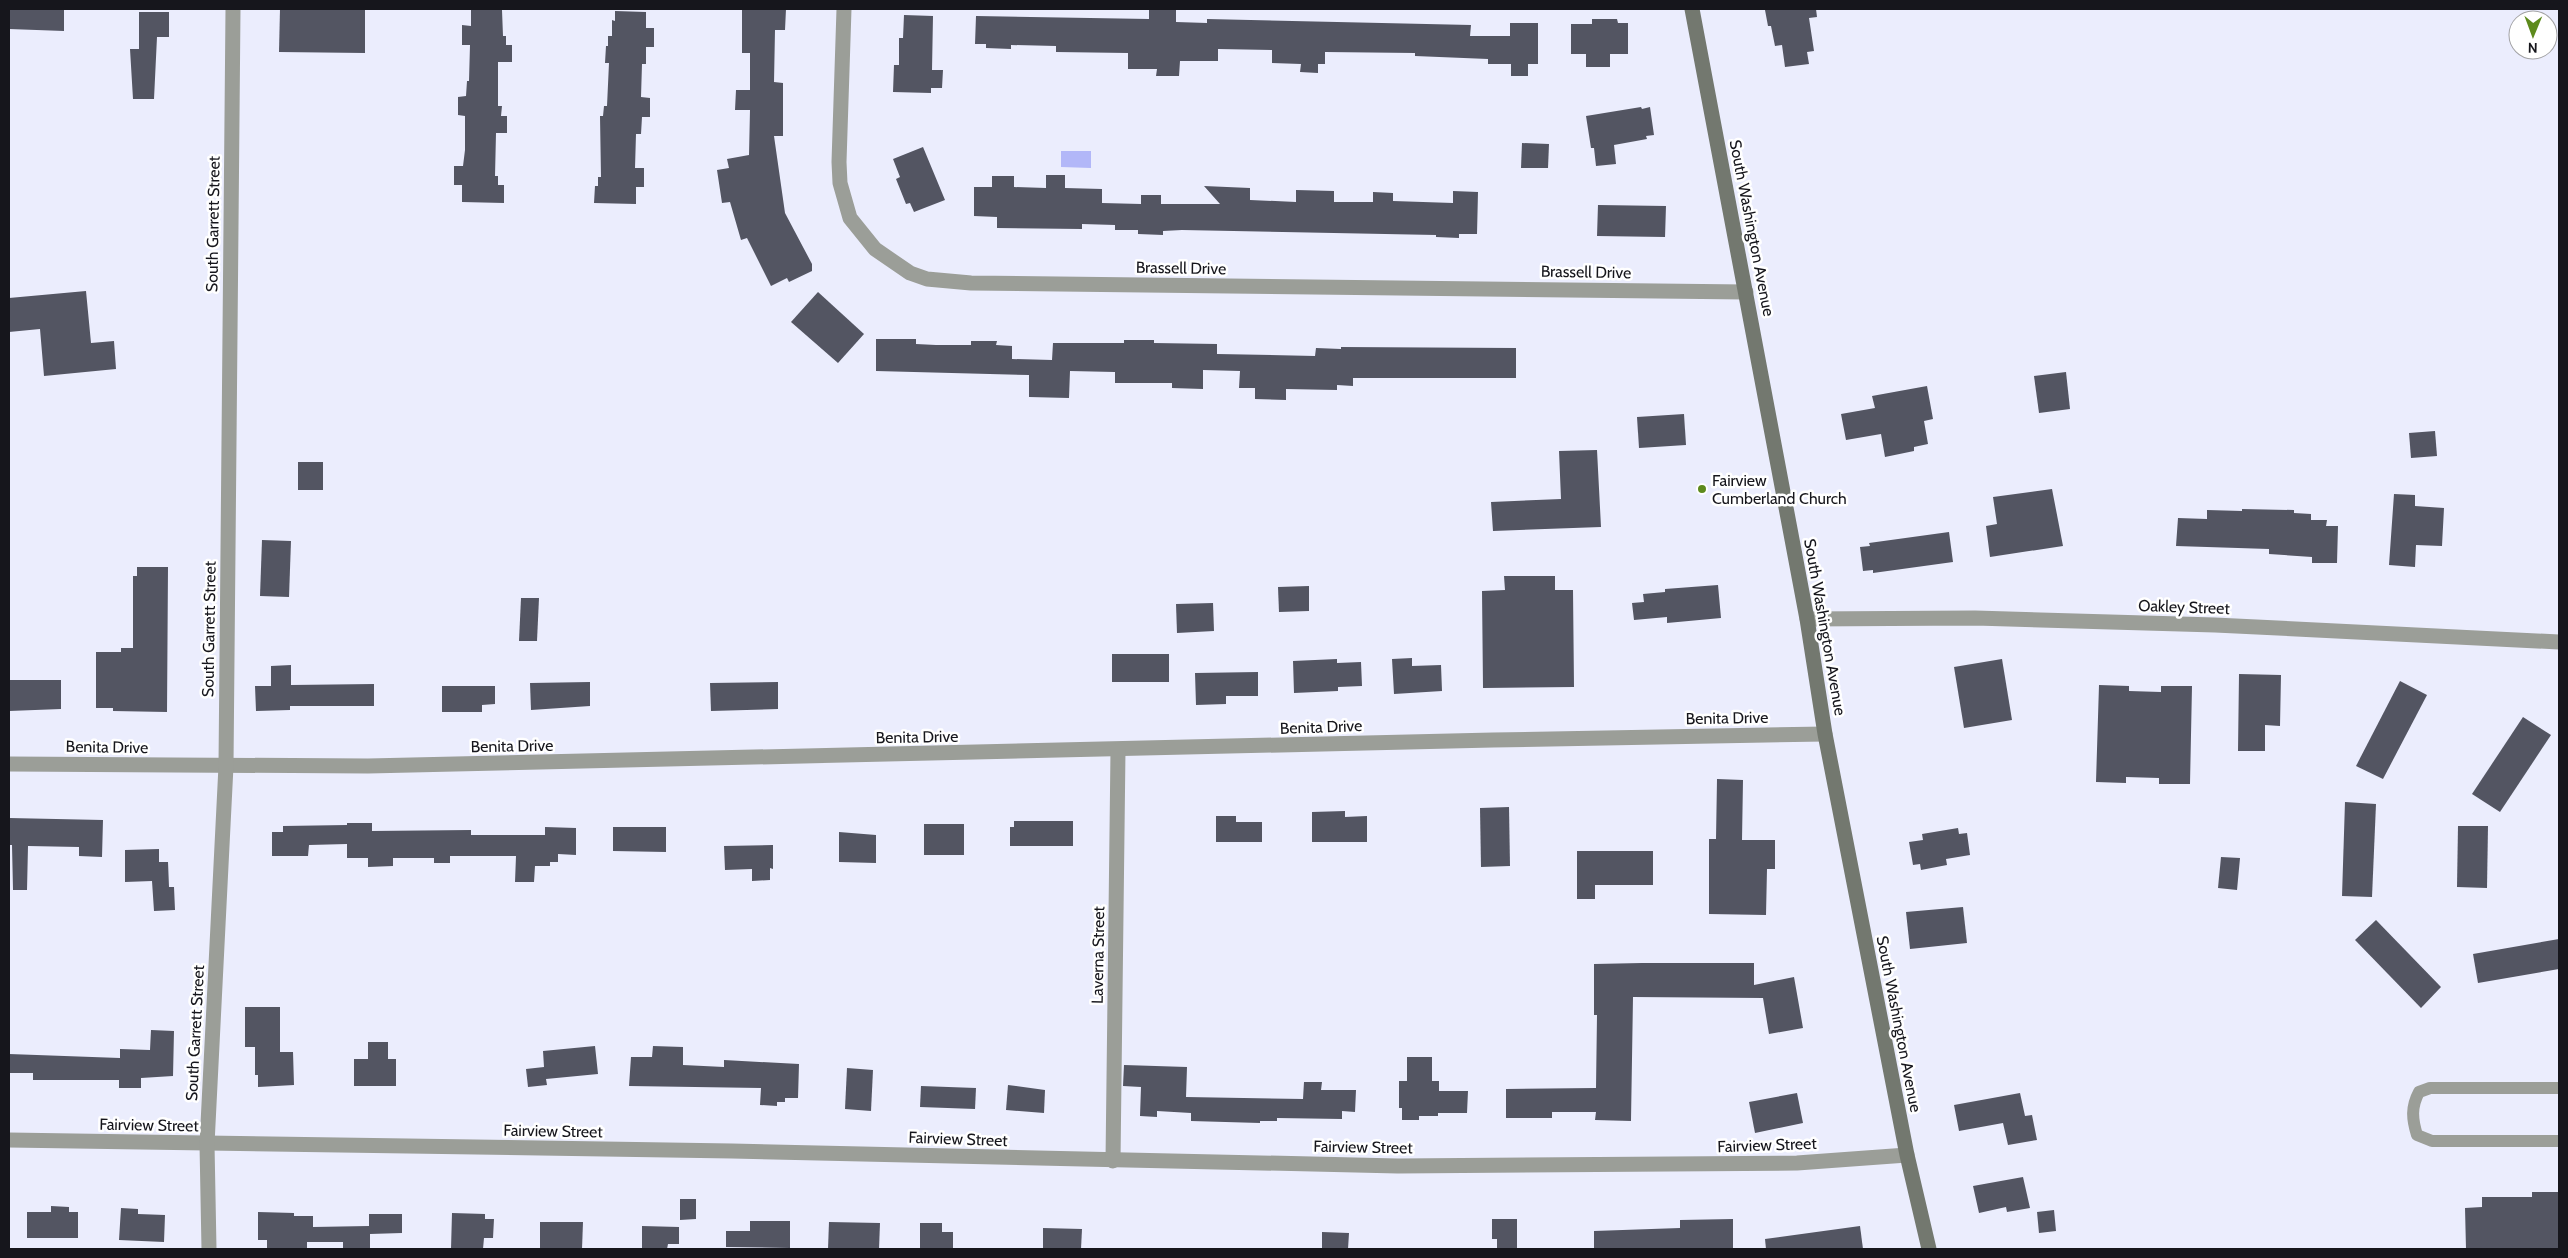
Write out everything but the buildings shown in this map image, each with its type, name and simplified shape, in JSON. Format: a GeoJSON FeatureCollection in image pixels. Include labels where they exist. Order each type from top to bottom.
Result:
{"type":"FeatureCollection","features":[{"type":"Feature","properties":{"kind":"street","name":"South Garrett Street"},"geometry":{"type":"LineString","coordinates":[[209,1249],[207,1144],[226,766],[233,9]]}},
{"type":"Feature","properties":{"kind":"street","name":"Brassell Drive"},"geometry":{"type":"LineString","coordinates":[[844,9],[838,162],[844,202],[850,218],[875,249],[910,273],[927,280],[971,283],[1746,292]]}},
{"type":"Feature","properties":{"kind":"street","name":"South Washington Avenue"},"geometry":{"type":"LineString","coordinates":[[1692,9],[1807,619],[1825,734],[1907,1155],[1929,1249]]}},
{"type":"Feature","properties":{"kind":"street","name":"Oakley Street"},"geometry":{"type":"LineString","coordinates":[[1807,619],[1984,618],[2215,625],[2559,642]]}},
{"type":"Feature","properties":{"kind":"street","name":"Benita Drive"},"geometry":{"type":"LineString","coordinates":[[9,764],[368,766],[1825,734]]}},
{"type":"Feature","properties":{"kind":"street","name":"Laverna Street"},"geometry":{"type":"LineString","coordinates":[[1113,1161],[1118,750]]}},
{"type":"Feature","properties":{"kind":"street","name":"Fairview Street"},"geometry":{"type":"LineString","coordinates":[[9,1140],[732,1151],[1398,1166],[1797,1162],[1907,1155]]}},
{"type":"Feature","properties":{"kind":"lane"},"geometry":{"type":"LineString","coordinates":[[2559,1088],[2430,1088],[2418,1092],[2414,1102],[2412,1119],[2417,1135],[2432,1141],[2559,1141]]}},
{"type":"Feature","properties":{"kind":"water"},"geometry":{"type":"Polygon","coordinates":[[[1061,151],[1091,151],[1091,168],[1061,167],[1061,151]]]}},
{"type":"Feature","properties":{"kind":"place","name":"Fairview Cumberland Church"},"geometry":{"type":"Point","coordinates":[1702,489]}}]}
